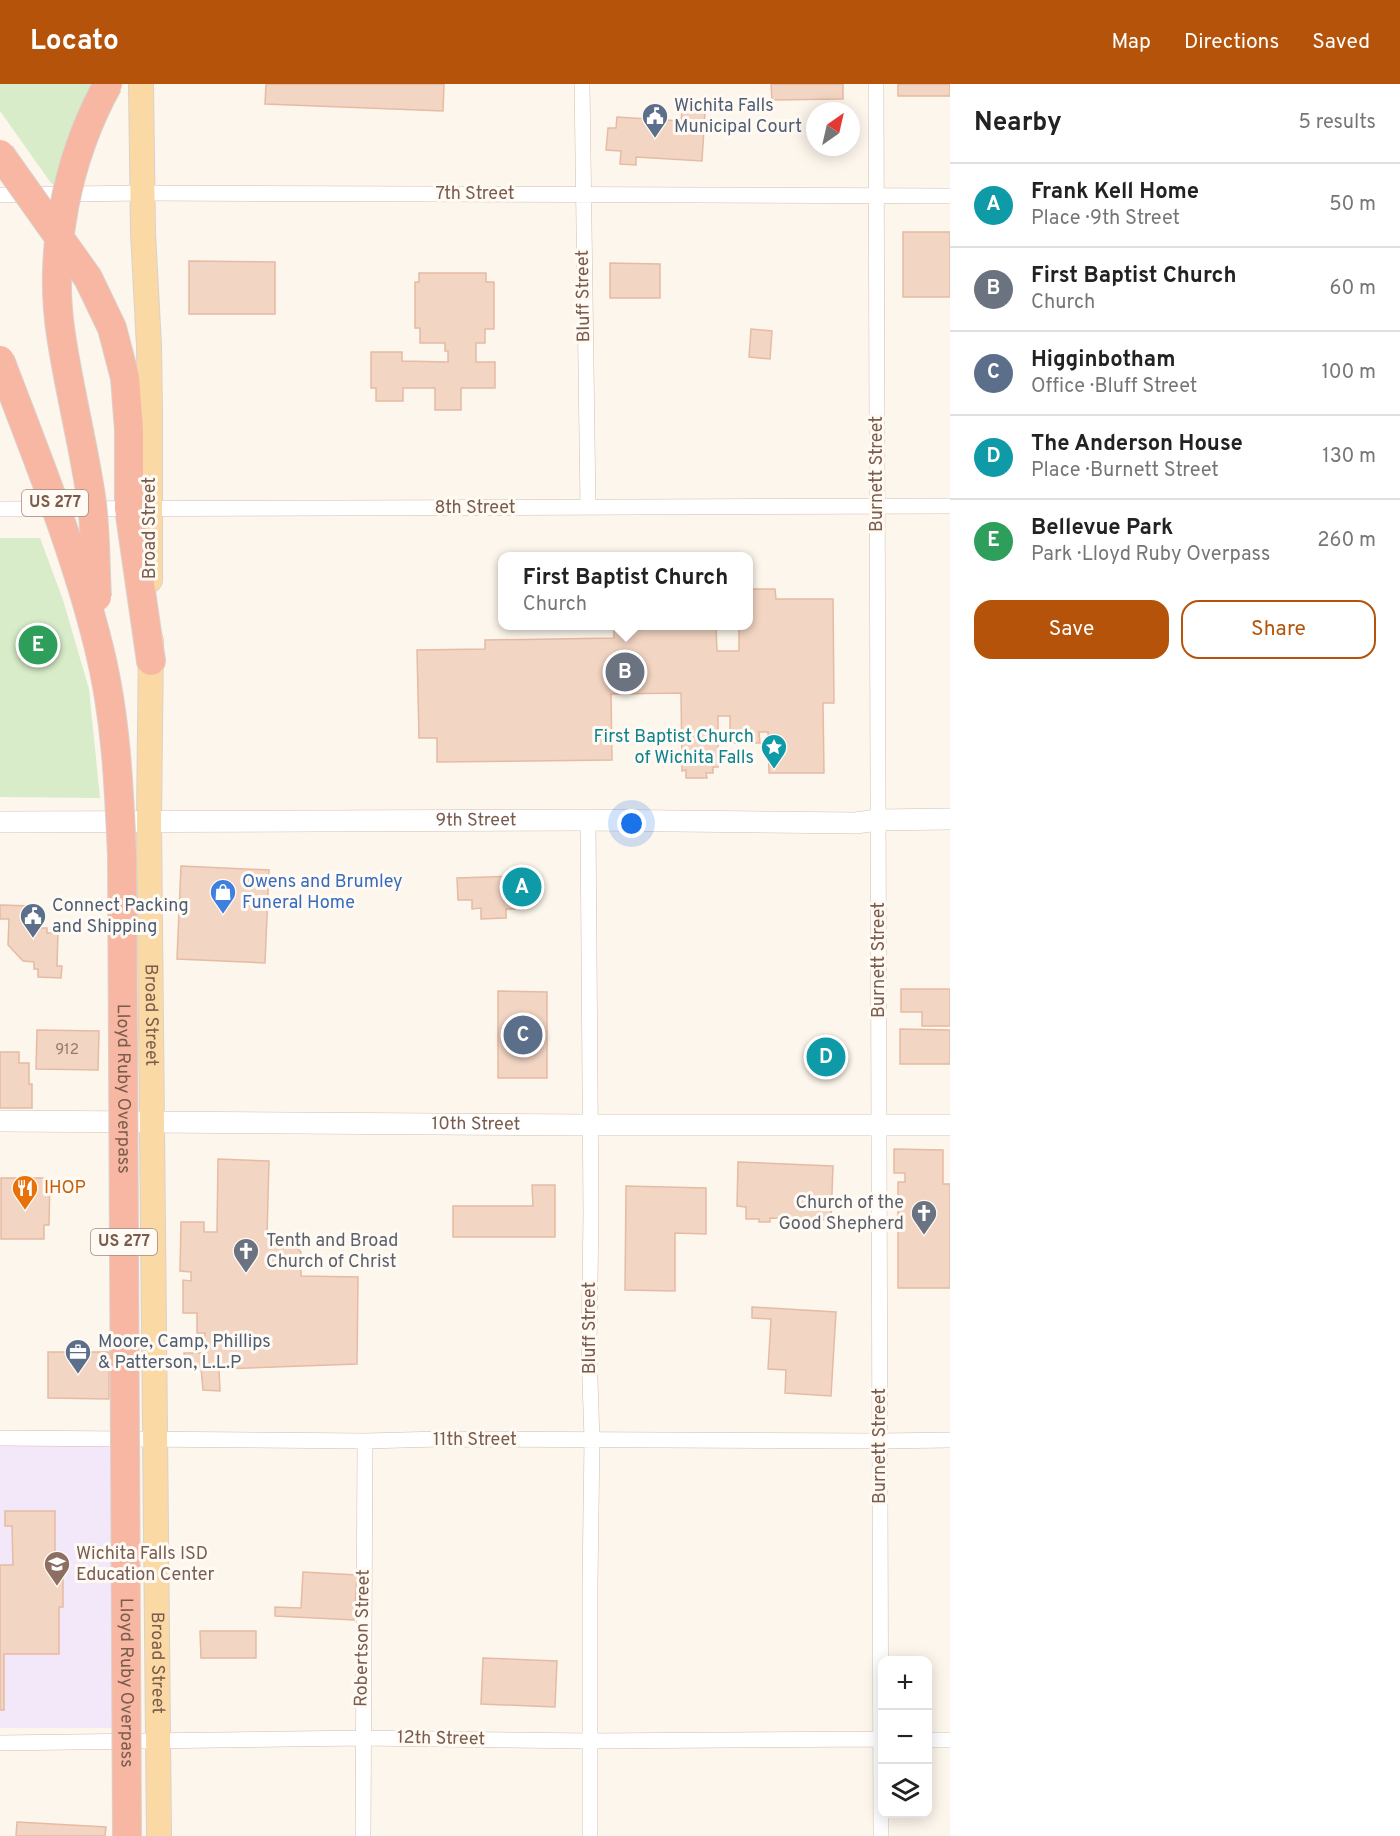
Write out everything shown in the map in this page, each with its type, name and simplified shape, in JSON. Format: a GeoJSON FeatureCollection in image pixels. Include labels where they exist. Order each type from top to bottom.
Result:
{"type":"FeatureCollection","features":[{"type":"Feature","properties":{"kind":"highway"},"geometry":{"type":"LineString","coordinates":[[100,650],[91,499],[60,334],[57,284],[64,211],[74,170],[86,131],[108,84]]}},
{"type":"Feature","properties":{"kind":"highway"},"geometry":{"type":"LineString","coordinates":[[0,154],[88,278],[112,328],[124,378],[139,508],[151,661]]}},
{"type":"Feature","properties":{"kind":"highway","name":"Lloyd Ruby Overpass"},"geometry":{"type":"LineString","coordinates":[[0,360],[78,573],[100,650],[118,765],[122,856],[128,1836]]}},
{"type":"Feature","properties":{"kind":"main road","name":"Broad Street"},"geometry":{"type":"LineString","coordinates":[[139,508],[150,412],[143,233],[141,84]]}},
{"type":"Feature","properties":{"kind":"main road","name":"Broad Street"},"geometry":{"type":"LineString","coordinates":[[151,661],[149,822],[159,1836]]}},
{"type":"Feature","properties":{"kind":"street","name":"Bluff Street"},"geometry":{"type":"LineString","coordinates":[[582,84],[588,507]]}},
{"type":"Feature","properties":{"kind":"street","name":"Burnett Street"},"geometry":{"type":"LineString","coordinates":[[876,84],[882,1710]]}},
{"type":"Feature","properties":{"kind":"street","name":"7th Street"},"geometry":{"type":"LineString","coordinates":[[0,195],[143,193],[950,196]]}},
{"type":"Feature","properties":{"kind":"street","name":"8th Street"},"geometry":{"type":"LineString","coordinates":[[0,509],[950,506]]}},
{"type":"Feature","properties":{"kind":"street","name":"9th Street"},"geometry":{"type":"LineString","coordinates":[[0,822],[588,820],[855,823],[878,819],[950,819]]}},
{"type":"Feature","properties":{"kind":"street","name":"Bluff Street"},"geometry":{"type":"LineString","coordinates":[[588,820],[591,1214],[589,1350],[592,1440],[590,1836]]}},
{"type":"Feature","properties":{"kind":"street","name":"10th Street"},"geometry":{"type":"LineString","coordinates":[[0,1121],[950,1125]]}},
{"type":"Feature","properties":{"kind":"street","name":"11th Street"},"geometry":{"type":"LineString","coordinates":[[0,1438],[365,1441],[440,1439],[950,1440]]}},
{"type":"Feature","properties":{"kind":"street","name":"Robertson Street"},"geometry":{"type":"LineString","coordinates":[[363,1836],[365,1441]]}},
{"type":"Feature","properties":{"kind":"street","name":"12th Street"},"geometry":{"type":"LineString","coordinates":[[0,1743],[362,1738],[590,1741],[878,1739]]}},
{"type":"Feature","properties":{"kind":"street"},"geometry":{"type":"LineString","coordinates":[[932,1740],[950,1740]]}},
{"type":"Feature","properties":{"kind":"street","name":"Burnett Street"},"geometry":{"type":"LineString","coordinates":[[881,1836],[882,1764]]}},
{"type":"Feature","properties":{"kind":"shaded area","name":"Wichita Falls ISD Education Center"},"geometry":{"type":"Polygon","coordinates":[[[0,1445],[113,1446],[113,1728],[0,1728],[0,1445]]]}},
{"type":"Feature","properties":{"kind":"green space"},"geometry":{"type":"Polygon","coordinates":[[[0,84],[102,84],[59,188],[51,183],[0,111],[0,84]]]}},
{"type":"Feature","properties":{"kind":"green space"},"geometry":{"type":"Polygon","coordinates":[[[0,538],[40,538],[63,600],[89,689],[100,798],[0,797],[0,538]]]}},
{"type":"Feature","properties":{"kind":"building"},"geometry":{"type":"Polygon","coordinates":[[[266,84],[444,84],[443,111],[265,104],[266,84]]]}},
{"type":"Feature","properties":{"kind":"building"},"geometry":{"type":"Polygon","coordinates":[[[771,84],[843,84],[843,99],[772,100],[771,84]]]}},
{"type":"Feature","properties":{"kind":"building"},"geometry":{"type":"Polygon","coordinates":[[[898,84],[950,84],[950,96],[898,96],[898,84]]]}},
{"type":"Feature","properties":{"kind":"building","name":"Wichita Falls Municipal Court"},"geometry":{"type":"Polygon","coordinates":[[[682,111],[705,112],[702,161],[636,157],[636,165],[620,164],[621,151],[606,150],[608,128],[616,128],[617,117],[681,121],[682,111]]]}},
{"type":"Feature","properties":{"kind":"building"},"geometry":{"type":"Polygon","coordinates":[[[903,232],[950,232],[950,297],[903,297],[903,232]]]}},
{"type":"Feature","properties":{"kind":"building"},"geometry":{"type":"Polygon","coordinates":[[[189,261],[275,262],[275,314],[189,314],[189,261]]]}},
{"type":"Feature","properties":{"kind":"building"},"geometry":{"type":"Polygon","coordinates":[[[610,263],[660,264],[660,298],[610,298],[610,263]]]}},
{"type":"Feature","properties":{"kind":"building"},"geometry":{"type":"Polygon","coordinates":[[[419,273],[486,273],[486,282],[494,282],[494,329],[485,329],[485,343],[476,343],[476,362],[495,362],[495,388],[461,388],[461,410],[435,410],[435,388],[403,388],[403,401],[376,401],[376,388],[371,388],[371,352],[402,352],[402,361],[448,362],[445,343],[420,343],[420,328],[415,328],[415,282],[419,282],[419,273]]]}},
{"type":"Feature","properties":{"kind":"building"},"geometry":{"type":"Polygon","coordinates":[[[751,329],[772,331],[770,359],[749,357],[751,329]]]}},
{"type":"Feature","properties":{"kind":"building"},"geometry":{"type":"Polygon","coordinates":[[[753,589],[775,589],[776,599],[833,599],[834,703],[823,703],[824,773],[769,773],[768,732],[759,732],[760,743],[730,743],[730,716],[718,716],[718,767],[713,767],[713,773],[706,773],[707,778],[686,778],[686,770],[682,771],[681,693],[611,694],[612,760],[437,762],[437,738],[419,738],[417,650],[485,649],[485,640],[614,638],[614,630],[716,630],[717,651],[739,651],[739,630],[753,630],[753,589]]]}},
{"type":"Feature","properties":{"kind":"building","name":"Owens and Brumley Funeral Home"},"geometry":{"type":"Polygon","coordinates":[[[181,866],[269,870],[265,963],[177,959],[181,866]]]}},
{"type":"Feature","properties":{"kind":"building"},"geometry":{"type":"Polygon","coordinates":[[[514,876],[515,909],[506,909],[506,918],[481,919],[481,908],[472,909],[472,900],[458,900],[457,878],[514,876]]]}},
{"type":"Feature","properties":{"kind":"building","name":"Connect Packing and Shipping"},"geometry":{"type":"Polygon","coordinates":[[[0,905],[33,906],[32,924],[36,928],[47,928],[47,933],[58,933],[57,966],[62,966],[61,978],[38,977],[38,969],[34,969],[34,962],[23,961],[8,945],[9,919],[0,919],[0,905]]]}},
{"type":"Feature","properties":{"kind":"building"},"geometry":{"type":"Polygon","coordinates":[[[901,989],[950,989],[950,1026],[922,1026],[922,1012],[901,1012],[901,989]]]}},
{"type":"Feature","properties":{"kind":"building"},"geometry":{"type":"Polygon","coordinates":[[[498,991],[547,992],[547,1078],[498,1078],[498,991]]]}},
{"type":"Feature","properties":{"kind":"building"},"geometry":{"type":"Polygon","coordinates":[[[900,1029],[950,1030],[950,1064],[900,1064],[900,1029]]]}},
{"type":"Feature","properties":{"kind":"building"},"geometry":{"type":"Polygon","coordinates":[[[37,1030],[99,1031],[98,1070],[36,1069],[37,1030]]]}},
{"type":"Feature","properties":{"kind":"building"},"geometry":{"type":"Polygon","coordinates":[[[0,1052],[19,1052],[19,1063],[29,1063],[32,1108],[0,1108],[0,1052]]]}},
{"type":"Feature","properties":{"kind":"building","name":"Church of the Good Shepherd"},"geometry":{"type":"Polygon","coordinates":[[[894,1149],[943,1150],[943,1184],[950,1184],[950,1288],[898,1288],[898,1182],[905,1182],[905,1173],[894,1173],[894,1149]]]}},
{"type":"Feature","properties":{"kind":"building","name":"Tenth and Broad Church of Christ"},"geometry":{"type":"Polygon","coordinates":[[[218,1159],[269,1161],[267,1236],[286,1236],[301,1252],[301,1276],[358,1277],[357,1364],[219,1369],[220,1391],[203,1390],[201,1367],[185,1366],[184,1353],[204,1353],[205,1333],[197,1333],[197,1313],[183,1313],[183,1280],[191,1281],[191,1272],[180,1271],[181,1222],[204,1222],[204,1232],[217,1232],[218,1159]]]}},
{"type":"Feature","properties":{"kind":"building"},"geometry":{"type":"Polygon","coordinates":[[[738,1162],[833,1166],[831,1220],[770,1218],[770,1222],[759,1222],[759,1219],[746,1219],[746,1207],[737,1206],[738,1162]]]}},
{"type":"Feature","properties":{"kind":"building","name":"IHOP"},"geometry":{"type":"Polygon","coordinates":[[[1,1178],[50,1178],[49,1225],[44,1225],[44,1239],[1,1239],[1,1178]]]}},
{"type":"Feature","properties":{"kind":"building"},"geometry":{"type":"Polygon","coordinates":[[[532,1185],[555,1185],[555,1237],[453,1237],[453,1206],[533,1206],[532,1185]]]}},
{"type":"Feature","properties":{"kind":"building"},"geometry":{"type":"Polygon","coordinates":[[[626,1186],[706,1188],[706,1234],[675,1233],[675,1291],[625,1290],[626,1186]]]}},
{"type":"Feature","properties":{"kind":"building"},"geometry":{"type":"Polygon","coordinates":[[[752,1307],[836,1312],[831,1396],[785,1393],[786,1370],[768,1369],[771,1319],[752,1318],[752,1307]]]}},
{"type":"Feature","properties":{"kind":"building","name":"Moore, Camp, Phillips & Patterson, L.L.P"},"geometry":{"type":"Polygon","coordinates":[[[48,1352],[109,1352],[109,1399],[48,1398],[48,1352]]]}},
{"type":"Feature","properties":{"kind":"building"},"geometry":{"type":"Polygon","coordinates":[[[5,1511],[55,1511],[55,1559],[63,1559],[63,1607],[59,1607],[59,1654],[4,1654],[4,1710],[0,1710],[0,1565],[13,1565],[12,1526],[5,1526],[5,1511]]]}},
{"type":"Feature","properties":{"kind":"building"},"geometry":{"type":"Polygon","coordinates":[[[303,1572],[357,1575],[354,1620],[275,1616],[275,1607],[301,1608],[303,1572]]]}},
{"type":"Feature","properties":{"kind":"building"},"geometry":{"type":"Polygon","coordinates":[[[200,1631],[256,1631],[256,1658],[201,1658],[200,1631]]]}},
{"type":"Feature","properties":{"kind":"building"},"geometry":{"type":"Polygon","coordinates":[[[483,1658],[557,1661],[555,1707],[481,1704],[483,1658]]]}},
{"type":"Feature","properties":{"kind":"building"},"geometry":{"type":"Polygon","coordinates":[[[17,1822],[106,1827],[105,1836],[16,1836],[17,1822]]]}},
{"type":"Feature","properties":{"kind":"place","name":"Wichita Falls Municipal Court"},"geometry":{"type":"Point","coordinates":[655,139]}},
{"type":"Feature","properties":{"kind":"place","name":"Bellevue Park"},"geometry":{"type":"Point","coordinates":[38,645]}},
{"type":"Feature","properties":{"kind":"place","name":"First Baptist Church"},"geometry":{"type":"Point","coordinates":[625,672]}},
{"type":"Feature","properties":{"kind":"place","name":"First Baptist Church of Wichita Falls"},"geometry":{"type":"Point","coordinates":[774,770]}},
{"type":"Feature","properties":{"kind":"place","name":"Frank Kell Home"},"geometry":{"type":"Point","coordinates":[522,887]}},
{"type":"Feature","properties":{"kind":"place","name":"Owens and Brumley Funeral Home"},"geometry":{"type":"Point","coordinates":[223,915]}},
{"type":"Feature","properties":{"kind":"place","name":"Connect Packing and Shipping"},"geometry":{"type":"Point","coordinates":[33,939]}},
{"type":"Feature","properties":{"kind":"place","name":"Higginbotham"},"geometry":{"type":"Point","coordinates":[523,1035]}},
{"type":"Feature","properties":{"kind":"place","name":"The Anderson House"},"geometry":{"type":"Point","coordinates":[826,1057]}},
{"type":"Feature","properties":{"kind":"place","name":"IHOP"},"geometry":{"type":"Point","coordinates":[25,1211]}},
{"type":"Feature","properties":{"kind":"place","name":"Church of the Good Shepherd"},"geometry":{"type":"Point","coordinates":[924,1236]}},
{"type":"Feature","properties":{"kind":"place","name":"Tenth and Broad Church of Christ"},"geometry":{"type":"Point","coordinates":[246,1274]}},
{"type":"Feature","properties":{"kind":"place","name":"Moore, Camp, Phillips & Patterson, L.L.P"},"geometry":{"type":"Point","coordinates":[78,1375]}},
{"type":"Feature","properties":{"kind":"place","name":"Wichita Falls ISD Education Center"},"geometry":{"type":"Point","coordinates":[57,1587]}}]}
